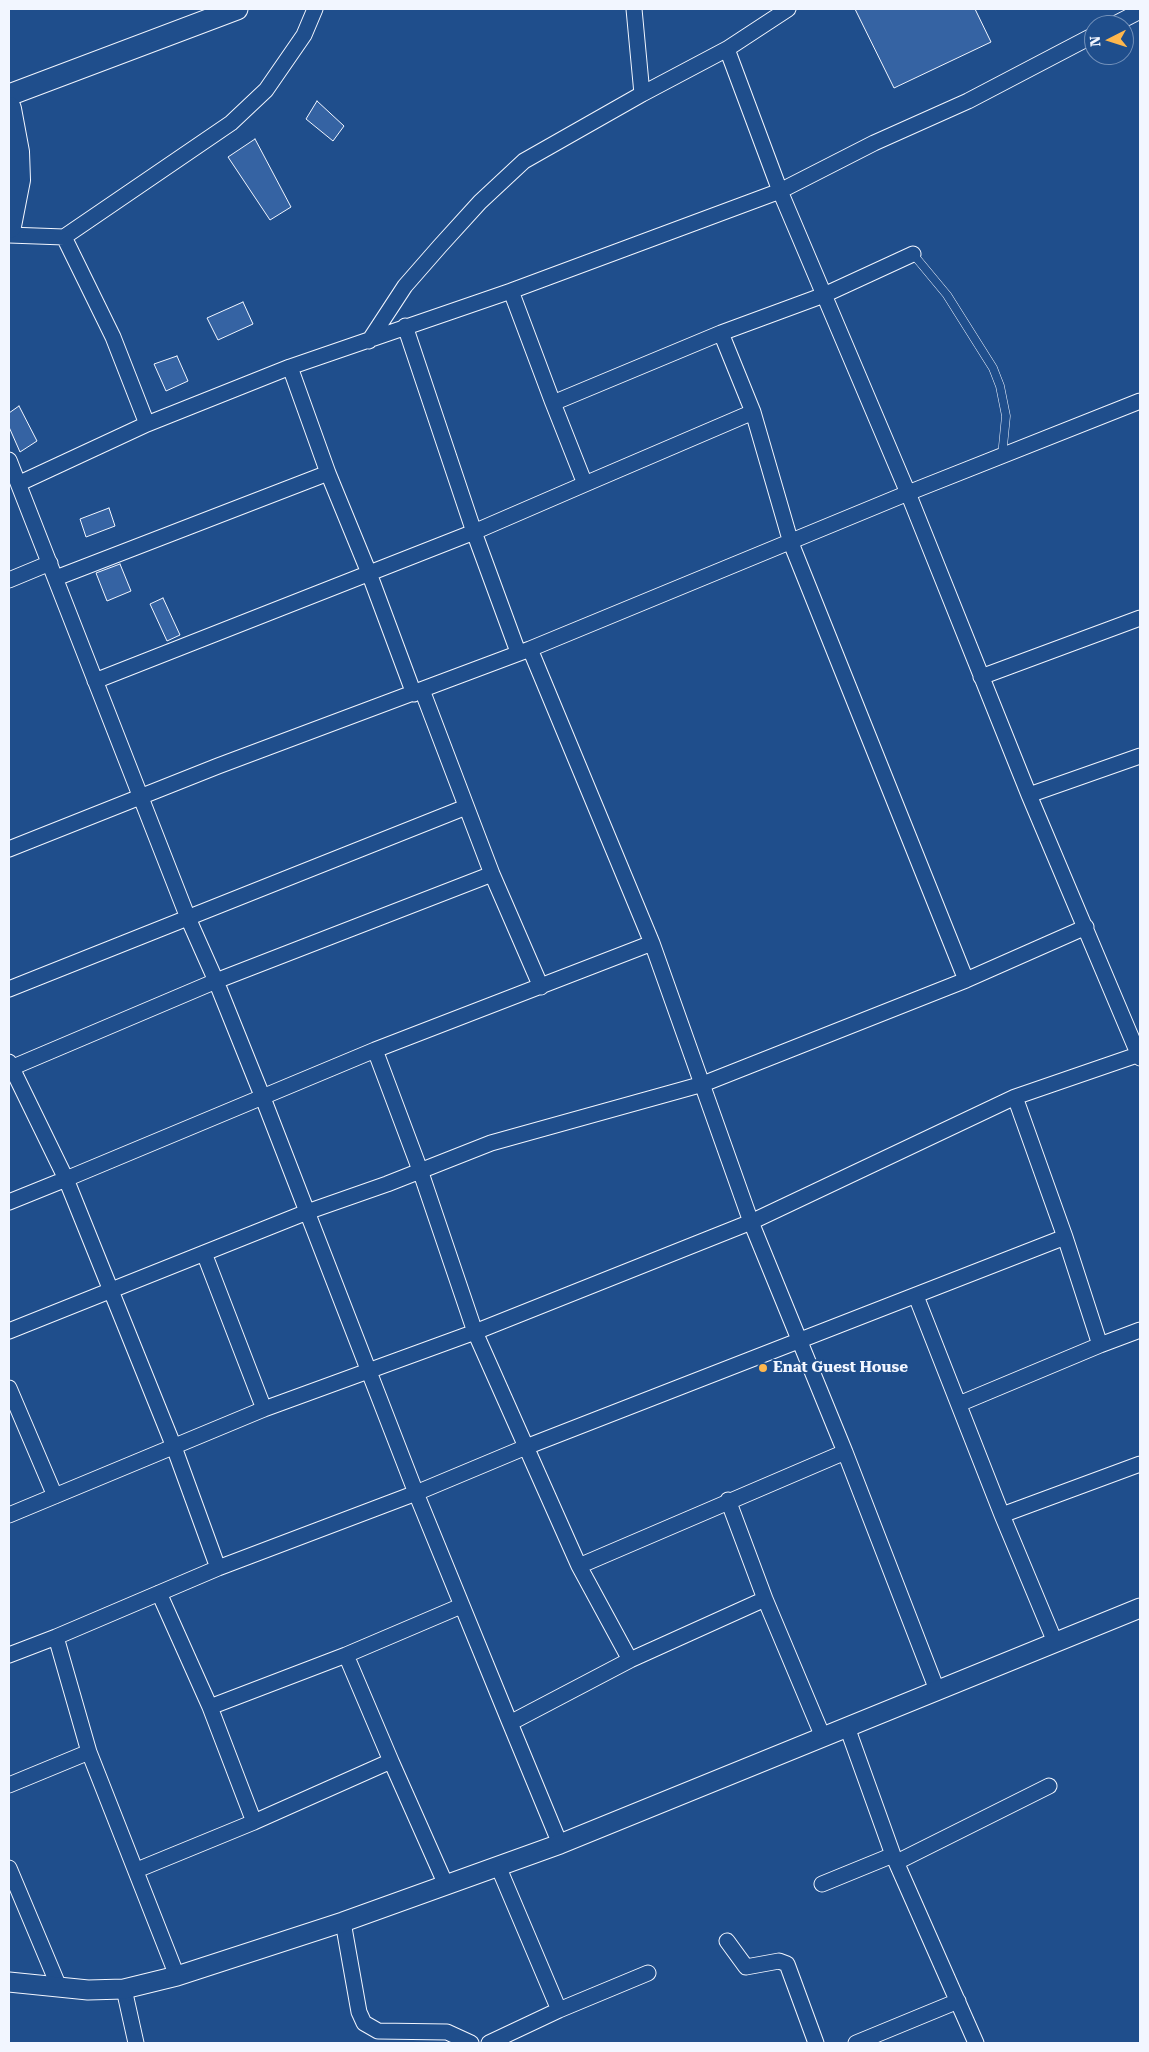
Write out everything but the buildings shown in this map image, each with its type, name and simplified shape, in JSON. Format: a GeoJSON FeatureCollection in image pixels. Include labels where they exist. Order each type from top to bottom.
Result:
{"type":"FeatureCollection","features":[{"type":"Feature","properties":{"kind":"main road"},"geometry":{"type":"LineString","coordinates":[[9,95],[237,9]]}},
{"type":"Feature","properties":{"kind":"main road"},"geometry":{"type":"LineString","coordinates":[[9,109],[18,152],[18,180],[9,226]]}},
{"type":"Feature","properties":{"kind":"street"},"geometry":{"type":"LineString","coordinates":[[9,235],[64,237],[231,123],[266,90],[304,35],[315,9]]}},
{"type":"Feature","properties":{"kind":"street"},"geometry":{"type":"LineString","coordinates":[[634,9],[642,94]]}},
{"type":"Feature","properties":{"kind":"street"},"geometry":{"type":"LineString","coordinates":[[369,341],[405,286],[480,202],[524,161],[642,94],[727,49],[788,9]]}},
{"type":"Feature","properties":{"kind":"street"},"geometry":{"type":"LineString","coordinates":[[20,483],[147,424],[290,367],[511,291],[780,190],[874,143],[968,101],[1084,40]]}},
{"type":"Feature","properties":{"kind":"street"},"geometry":{"type":"LineString","coordinates":[[9,1515],[264,1410],[475,1332],[751,1222],[1015,1096],[1140,1056],[1028,795],[908,493],[780,190],[727,49]]}},
{"type":"Feature","properties":{"kind":"street"},"geometry":{"type":"LineString","coordinates":[[64,237],[113,337],[147,424]]}},
{"type":"Feature","properties":{"kind":"street"},"geometry":{"type":"LineString","coordinates":[[553,403],[722,332],[824,295],[913,254]]}},
{"type":"Feature","properties":{"kind":"street"},"geometry":{"type":"LineString","coordinates":[[511,291],[585,484]]}},
{"type":"Feature","properties":{"kind":"street"},"geometry":{"type":"LineString","coordinates":[[405,326],[474,532],[652,943],[751,1222],[845,1452],[936,1690]]}},
{"type":"Feature","properties":{"kind":"street"},"geometry":{"type":"LineString","coordinates":[[722,332],[753,412],[791,543],[966,980]]}},
{"type":"Feature","properties":{"kind":"street"},"geometry":{"type":"LineString","coordinates":[[290,367],[328,473],[492,874],[541,987]]}},
{"type":"Feature","properties":{"kind":"street"},"geometry":{"type":"LineString","coordinates":[[9,849],[142,796],[418,692],[1140,401]]}},
{"type":"Feature","properties":{"kind":"street"},"geometry":{"type":"LineString","coordinates":[[96,681],[474,532],[753,412]]}},
{"type":"Feature","properties":{"kind":"street"},"geometry":{"type":"LineString","coordinates":[[9,460],[20,483],[188,918],[216,980],[263,1098],[416,1493],[560,1844]]}},
{"type":"Feature","properties":{"kind":"street"},"geometry":{"type":"LineString","coordinates":[[56,578],[328,473]]}},
{"type":"Feature","properties":{"kind":"street"},"geometry":{"type":"LineString","coordinates":[[9,580],[50,563]]}},
{"type":"Feature","properties":{"kind":"street"},"geometry":{"type":"LineString","coordinates":[[981,677],[1140,618]]}},
{"type":"Feature","properties":{"kind":"street"},"geometry":{"type":"LineString","coordinates":[[1028,795],[1140,756]]}},
{"type":"Feature","properties":{"kind":"street"},"geometry":{"type":"LineString","coordinates":[[9,990],[466,807]]}},
{"type":"Feature","properties":{"kind":"street"},"geometry":{"type":"LineString","coordinates":[[218,1568],[174,1447],[112,1289],[66,1179],[10,1065],[216,980],[492,874]]}},
{"type":"Feature","properties":{"kind":"street"},"geometry":{"type":"LineString","coordinates":[[9,1331],[307,1212],[387,1184],[492,1143],[703,1084],[966,980],[1086,927]]}},
{"type":"Feature","properties":{"kind":"street"},"geometry":{"type":"LineString","coordinates":[[9,1202],[375,1050],[652,943]]}},
{"type":"Feature","properties":{"kind":"street"},"geometry":{"type":"LineString","coordinates":[[375,1050],[420,1170],[475,1332],[579,1566],[630,1660]]}},
{"type":"Feature","properties":{"kind":"street"},"geometry":{"type":"LineString","coordinates":[[1015,1096],[1066,1237],[1100,1344]]}},
{"type":"Feature","properties":{"kind":"street"},"geometry":{"type":"LineString","coordinates":[[9,1655],[56,1638],[218,1568],[416,1493],[526,1447],[1066,1237]]}},
{"type":"Feature","properties":{"kind":"street"},"geometry":{"type":"LineString","coordinates":[[204,1253],[264,1410]]}},
{"type":"Feature","properties":{"kind":"street"},"geometry":{"type":"LineString","coordinates":[[916,1296],[1002,1515],[1055,1642]]}},
{"type":"Feature","properties":{"kind":"street"},"geometry":{"type":"LineString","coordinates":[[959,1404],[1100,1344],[1140,1330]]}},
{"type":"Feature","properties":{"kind":"street"},"geometry":{"type":"LineString","coordinates":[[9,1388],[55,1496]]}},
{"type":"Feature","properties":{"kind":"street"},"geometry":{"type":"LineString","coordinates":[[579,1566],[728,1500],[845,1452]]}},
{"type":"Feature","properties":{"kind":"street"},"geometry":{"type":"LineString","coordinates":[[1002,1515],[1140,1464]]}},
{"type":"Feature","properties":{"kind":"street"},"geometry":{"type":"LineString","coordinates":[[728,1500],[764,1599],[823,1737]]}},
{"type":"Feature","properties":{"kind":"street"},"geometry":{"type":"LineString","coordinates":[[159,1593],[210,1707],[254,1822]]}},
{"type":"Feature","properties":{"kind":"street"},"geometry":{"type":"LineString","coordinates":[[510,1723],[630,1660],[764,1599]]}},
{"type":"Feature","properties":{"kind":"street"},"geometry":{"type":"LineString","coordinates":[[210,1707],[346,1655],[461,1606]]}},
{"type":"Feature","properties":{"kind":"street"},"geometry":{"type":"LineString","coordinates":[[9,1982],[88,1990],[124,1989],[177,1976],[344,1922],[560,1844],[1140,1608]]}},
{"type":"Feature","properties":{"kind":"street"},"geometry":{"type":"LineString","coordinates":[[56,1638],[89,1752],[137,1870],[177,1976]]}},
{"type":"Feature","properties":{"kind":"street"},"geometry":{"type":"LineString","coordinates":[[346,1655],[390,1761],[446,1885]]}},
{"type":"Feature","properties":{"kind":"street"},"geometry":{"type":"LineString","coordinates":[[847,1727],[895,1859],[976,2043]]}},
{"type":"Feature","properties":{"kind":"street"},"geometry":{"type":"LineString","coordinates":[[9,1785],[89,1752]]}},
{"type":"Feature","properties":{"kind":"street"},"geometry":{"type":"LineString","coordinates":[[137,1870],[254,1822],[390,1761]]}},
{"type":"Feature","properties":{"kind":"street"},"geometry":{"type":"LineString","coordinates":[[822,1884],[895,1859],[1049,1786]]}},
{"type":"Feature","properties":{"kind":"street"},"geometry":{"type":"LineString","coordinates":[[498,1866],[559,2010]]}},
{"type":"Feature","properties":{"kind":"street"},"geometry":{"type":"LineString","coordinates":[[9,1868],[59,1987]]}},
{"type":"Feature","properties":{"kind":"street"},"geometry":{"type":"LineString","coordinates":[[344,1922],[359,2012],[364,2023],[378,2031],[447,2032],[470,2043]]}},
{"type":"Feature","properties":{"kind":"street"},"geometry":{"type":"LineString","coordinates":[[727,1941],[746,1968],[779,1961],[787,1964],[816,2043]]}},
{"type":"Feature","properties":{"kind":"street"},"geometry":{"type":"LineString","coordinates":[[489,2043],[559,2010],[648,1973]]}},
{"type":"Feature","properties":{"kind":"street"},"geometry":{"type":"LineString","coordinates":[[124,1989],[136,2043]]}},
{"type":"Feature","properties":{"kind":"street"},"geometry":{"type":"LineString","coordinates":[[856,2043],[958,2001]]}},
{"type":"Feature","properties":{"kind":"lane"},"geometry":{"type":"LineString","coordinates":[[913,254],[946,295],[993,368],[1000,386],[1006,416],[1002,456]]}},
{"type":"Feature","properties":{"kind":"place","name":"Enat Guest House"},"geometry":{"type":"Point","coordinates":[763,1368]}}]}
